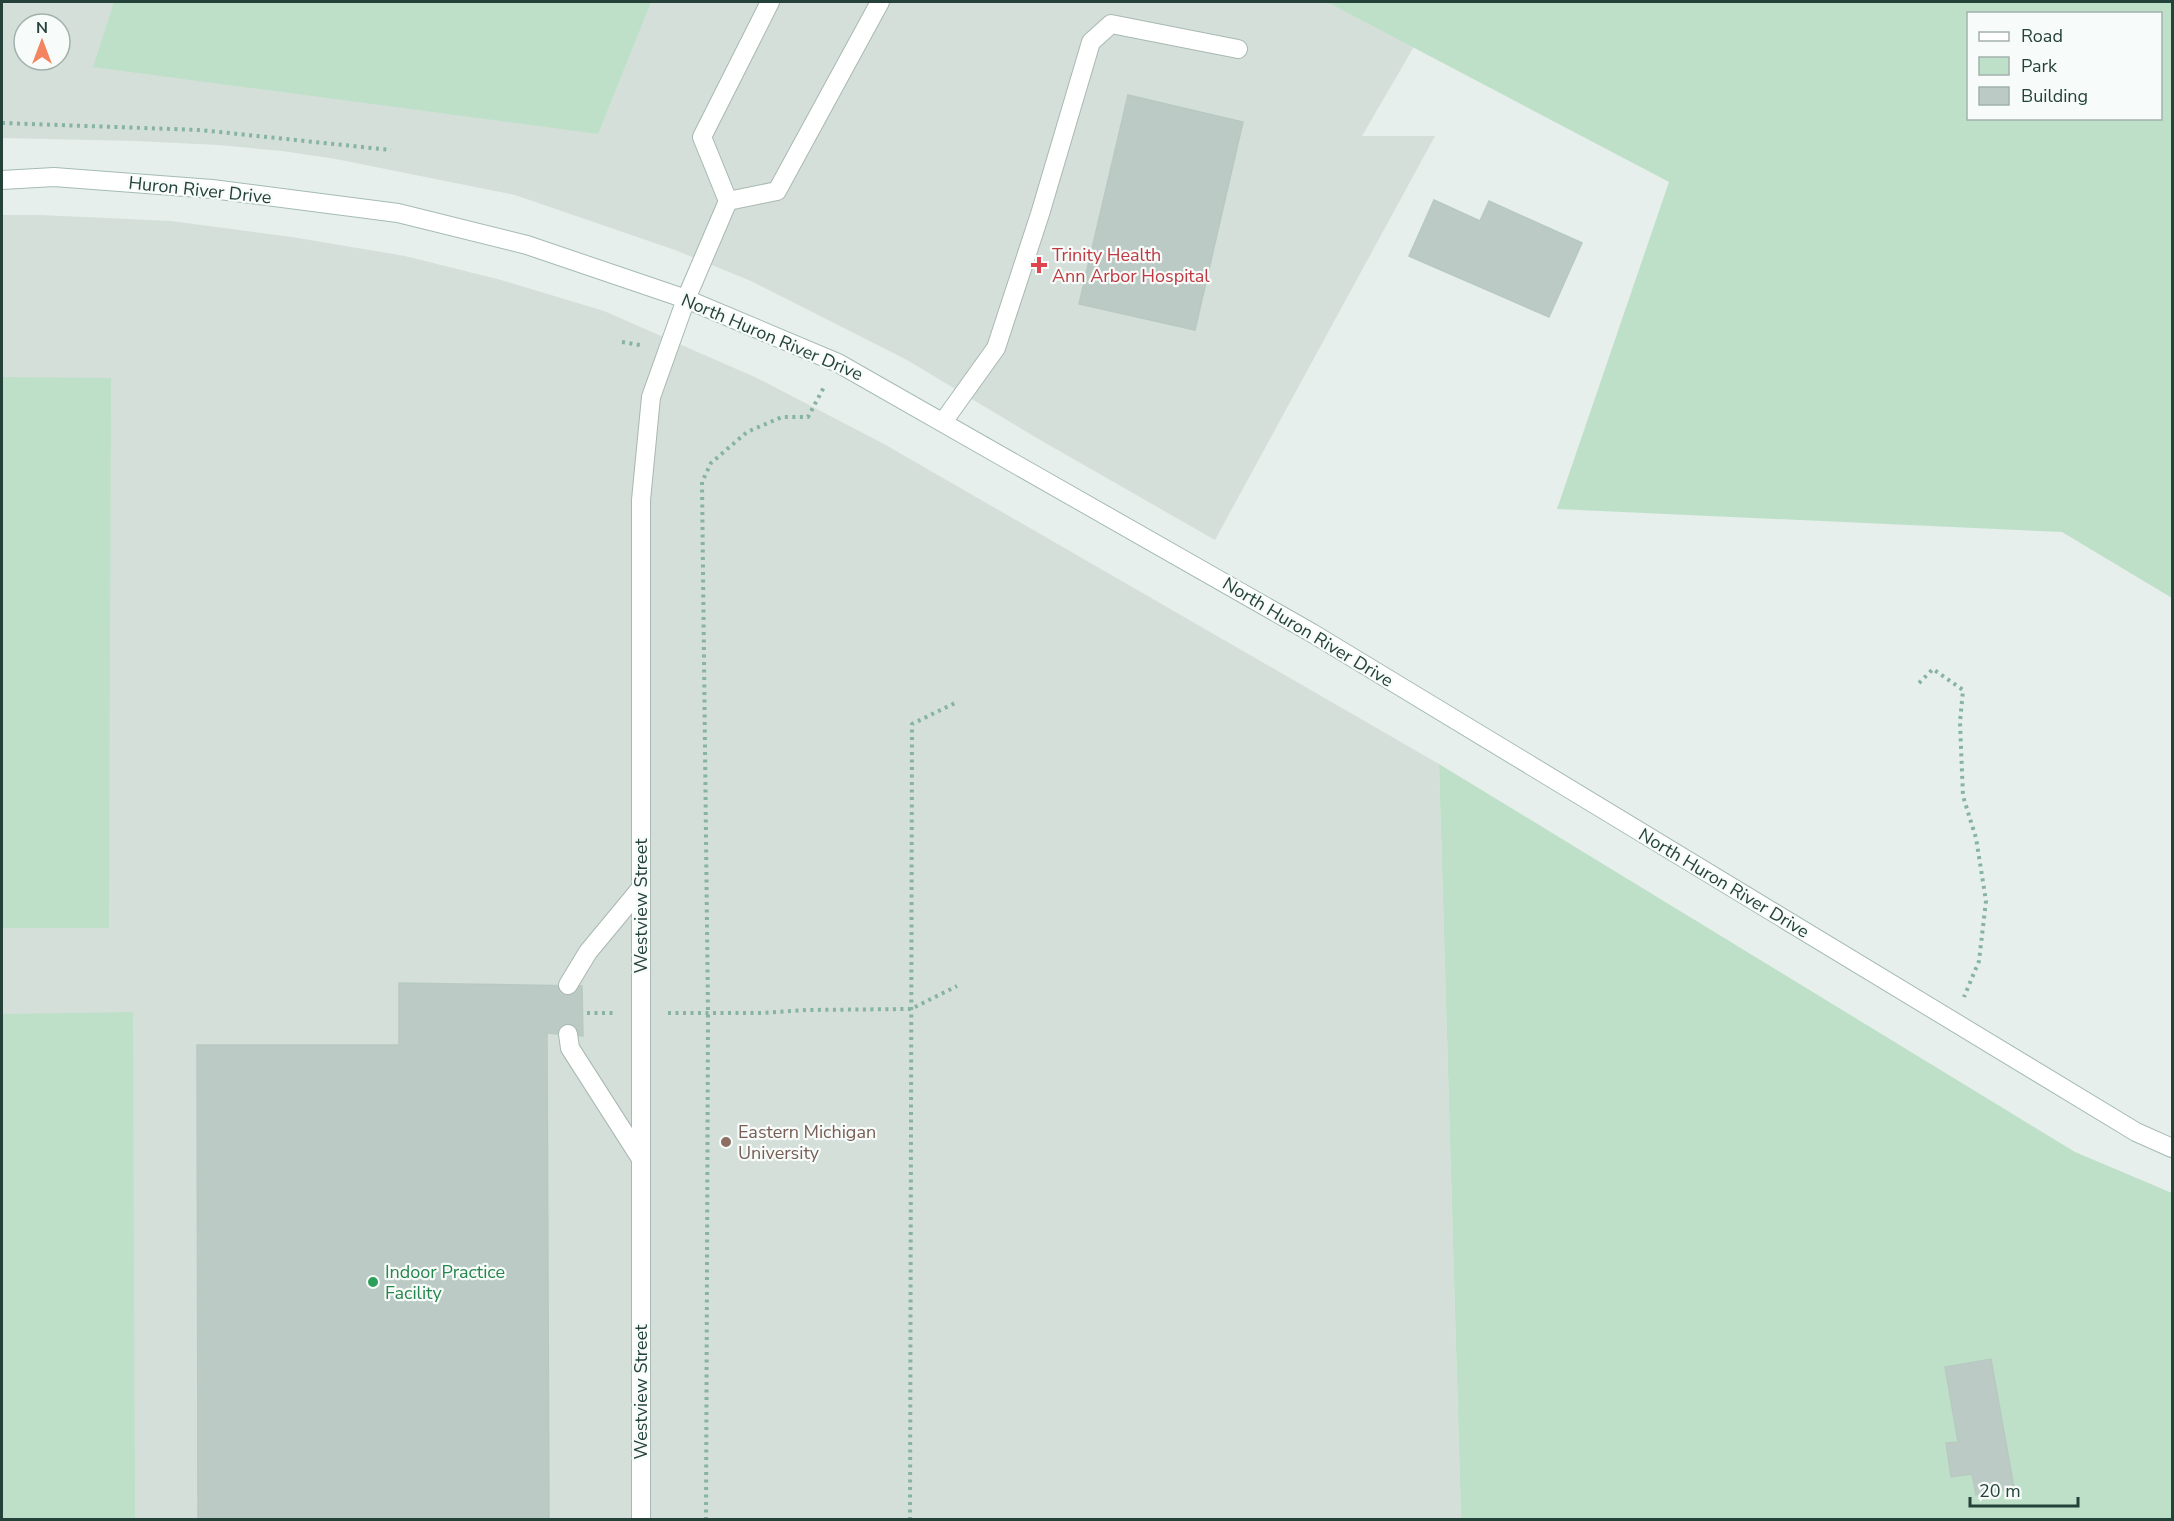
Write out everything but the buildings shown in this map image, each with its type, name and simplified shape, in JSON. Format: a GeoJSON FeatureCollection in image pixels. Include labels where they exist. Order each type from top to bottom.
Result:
{"type":"FeatureCollection","features":[{"type":"Feature","properties":{"kind":"main road"},"geometry":{"type":"LineString","coordinates":[[770,2],[702,137],[728,201],[777,191],[880,2]]}},
{"type":"Feature","properties":{"kind":"main road"},"geometry":{"type":"LineString","coordinates":[[943,422],[996,348],[1040,214],[1091,42],[1111,24],[1238,49]]}},
{"type":"Feature","properties":{"kind":"main road","name":"Huron River Drive"},"geometry":{"type":"LineString","coordinates":[[2,180],[54,177],[212,189],[398,213]]}},
{"type":"Feature","properties":{"kind":"main road","name":"Westview Street"},"geometry":{"type":"LineString","coordinates":[[641,1520],[641,500],[651,398],[686,299],[728,201]]}},
{"type":"Feature","properties":{"kind":"main road","name":"North Huron River Drive"},"geometry":{"type":"LineString","coordinates":[[398,213],[526,245],[686,299],[838,363],[1312,633],[2136,1132],[2172,1148]]}},
{"type":"Feature","properties":{"kind":"main road"},"geometry":{"type":"LineString","coordinates":[[568,985],[588,952],[641,888]]}},
{"type":"Feature","properties":{"kind":"main road"},"geometry":{"type":"LineString","coordinates":[[568,1034],[570,1048],[641,1159]]}},
{"type":"Feature","properties":{"kind":"path"},"geometry":{"type":"LineString","coordinates":[[2,123],[200,130],[391,150]]}},
{"type":"Feature","properties":{"kind":"path"},"geometry":{"type":"LineString","coordinates":[[706,1520],[708,1013],[702,482],[711,463],[747,432],[782,417],[808,417],[838,363]]}},
{"type":"Feature","properties":{"kind":"path"},"geometry":{"type":"LineString","coordinates":[[1919,683],[1933,669],[1963,690],[1960,722],[1963,796],[1976,838],[1986,901],[1979,961],[1954,1022]]}},
{"type":"Feature","properties":{"kind":"path"},"geometry":{"type":"LineString","coordinates":[[910,1520],[912,724],[957,702]]}},
{"type":"Feature","properties":{"kind":"path"},"geometry":{"type":"LineString","coordinates":[[708,1013],[911,1009],[957,986]]}},
{"type":"Feature","properties":{"kind":"shaded area","name":"Trinity Health Ann Arbor Hospital"},"geometry":{"type":"Polygon","coordinates":[[[2,2],[1440,2],[1362,136],[1435,136],[1215,540],[1035,437],[907,360],[751,281],[675,250],[515,195],[336,159],[282,151],[136,141],[2,138],[2,2]]]}},
{"type":"Feature","properties":{"kind":"shaded area","name":"Eastern Michigan University"},"geometry":{"type":"Polygon","coordinates":[[[2,215],[171,221],[292,237],[405,256],[501,280],[604,311],[757,378],[884,444],[1439,764],[1461,1519],[2,1519],[2,215]]]}},
{"type":"Feature","properties":{"kind":"green space"},"geometry":{"type":"Polygon","coordinates":[[[114,2],[651,2],[598,134],[93,67],[114,2]]]}},
{"type":"Feature","properties":{"kind":"green space"},"geometry":{"type":"Polygon","coordinates":[[[1327,2],[2172,2],[2172,598],[2062,532],[1557,509],[1669,182],[1327,2]]]}},
{"type":"Feature","properties":{"kind":"green space"},"geometry":{"type":"Polygon","coordinates":[[[2,377],[111,378],[109,928],[2,928],[2,377]]]}},
{"type":"Feature","properties":{"kind":"green space"},"geometry":{"type":"Polygon","coordinates":[[[1439,764],[2075,1152],[2172,1193],[2172,1519],[1461,1519],[1439,764]]]}},
{"type":"Feature","properties":{"kind":"green space"},"geometry":{"type":"Polygon","coordinates":[[[133,1012],[135,1519],[2,1519],[2,1014],[133,1012]]]}},
{"type":"Feature","properties":{"kind":"place","name":"Trinity Health Ann Arbor Hospital"},"geometry":{"type":"Point","coordinates":[1039,265]}},
{"type":"Feature","properties":{"kind":"place","name":"Eastern Michigan University"},"geometry":{"type":"Point","coordinates":[726,1142]}},
{"type":"Feature","properties":{"kind":"place","name":"Indoor Practice Facility"},"geometry":{"type":"Point","coordinates":[373,1282]}}]}
